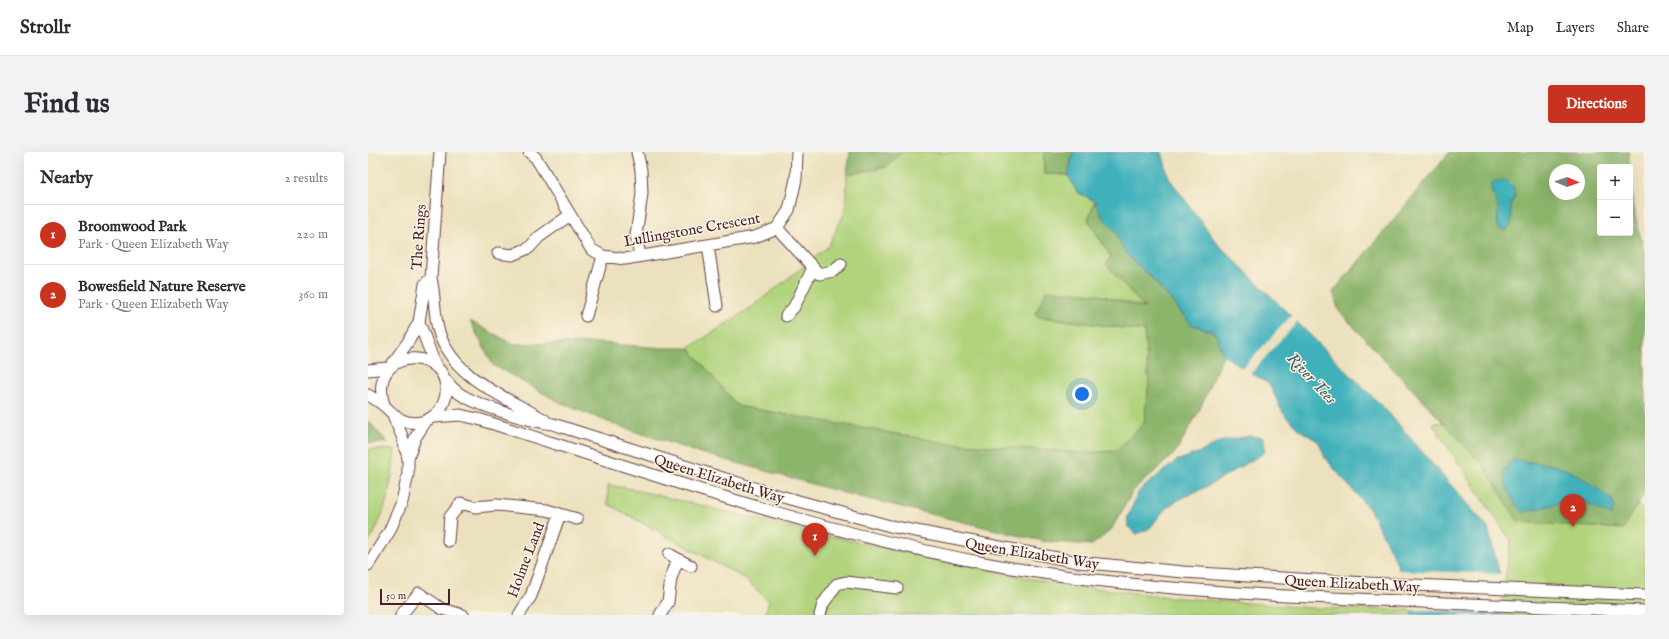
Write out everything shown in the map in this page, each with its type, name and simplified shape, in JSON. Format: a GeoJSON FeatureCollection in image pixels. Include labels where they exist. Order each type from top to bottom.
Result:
{"type":"FeatureCollection","features":[{"type":"Feature","properties":{"kind":"street","name":"The Rings"},"geometry":{"type":"LineString","coordinates":[[390,366],[408,342],[418,322],[425,284],[431,278],[440,152]]}},
{"type":"Feature","properties":{"kind":"street"},"geometry":{"type":"LineString","coordinates":[[529,152],[539,163],[591,248],[603,256],[586,316]]}},
{"type":"Feature","properties":{"kind":"street"},"geometry":{"type":"LineString","coordinates":[[636,152],[641,170],[642,194],[636,235],[640,256]]}},
{"type":"Feature","properties":{"kind":"street","name":"Lullingstone Crescent"},"geometry":{"type":"LineString","coordinates":[[603,256],[624,259],[755,237],[777,228],[789,210],[796,179],[797,152]]}},
{"type":"Feature","properties":{"kind":"street"},"geometry":{"type":"LineString","coordinates":[[498,253],[512,254],[529,248],[539,237],[570,215]]}},
{"type":"Feature","properties":{"kind":"street"},"geometry":{"type":"LineString","coordinates":[[777,228],[819,274],[833,271],[841,264]]}},
{"type":"Feature","properties":{"kind":"street"},"geometry":{"type":"LineString","coordinates":[[708,245],[717,306]]}},
{"type":"Feature","properties":{"kind":"street"},"geometry":{"type":"LineString","coordinates":[[786,316],[794,307],[813,268]]}},
{"type":"Feature","properties":{"kind":"street"},"geometry":{"type":"LineString","coordinates":[[431,278],[435,294],[435,311],[439,330],[452,357],[476,381],[553,424]]}},
{"type":"Feature","properties":{"kind":"street"},"geometry":{"type":"LineString","coordinates":[[408,458],[415,438],[430,419],[440,411],[446,399],[445,379],[436,367],[418,322]]}},
{"type":"Feature","properties":{"kind":"street"},"geometry":{"type":"LineString","coordinates":[[368,370],[390,366],[410,358],[423,360],[436,367]]}},
{"type":"Feature","properties":{"kind":"street"},"geometry":{"type":"LineString","coordinates":[[384,405],[380,387],[382,377],[390,366]]}},
{"type":"Feature","properties":{"kind":"street","name":"Queen Elizabeth Way"},"geometry":{"type":"LineString","coordinates":[[445,379],[456,391],[472,400],[536,422],[553,424],[773,494],[890,526],[1078,562],[1183,572],[1366,583],[1645,594]]}},
{"type":"Feature","properties":{"kind":"street"},"geometry":{"type":"LineString","coordinates":[[368,395],[384,405],[393,415],[403,421],[414,423],[430,419]]}},
{"type":"Feature","properties":{"kind":"street"},"geometry":{"type":"LineString","coordinates":[[368,565],[389,532],[402,502],[408,474],[408,458],[402,436],[393,415]]}},
{"type":"Feature","properties":{"kind":"street","name":"Queen Elizabeth Way"},"geometry":{"type":"LineString","coordinates":[[430,419],[460,415],[478,419],[768,510],[886,543],[986,563],[1079,578],[1182,589],[1365,600],[1645,611]]}},
{"type":"Feature","properties":{"kind":"street","name":"Holme Land"},"geometry":{"type":"LineString","coordinates":[[448,541],[450,517],[461,503],[475,507],[497,505],[547,510],[577,519]]}},
{"type":"Feature","properties":{"kind":"street","name":"Holme Land"},"geometry":{"type":"LineString","coordinates":[[519,615],[531,596],[560,514]]}},
{"type":"Feature","properties":{"kind":"street"},"geometry":{"type":"LineString","coordinates":[[660,615],[668,602],[673,556],[691,566]]}},
{"type":"Feature","properties":{"kind":"street"},"geometry":{"type":"LineString","coordinates":[[820,615],[823,604],[836,584],[846,582],[897,588]]}},
{"type":"Feature","properties":{"kind":"street"},"geometry":{"type":"LineString","coordinates":[[401,615],[419,593],[442,609],[463,615]]}},
{"type":"Feature","properties":{"kind":"green space"},"geometry":{"type":"Polygon","coordinates":[[[850,152],[901,152],[887,167],[847,174],[850,152]]]}},
{"type":"Feature","properties":{"kind":"green space"},"geometry":{"type":"Polygon","coordinates":[[[901,152],[1044,152],[1044,174],[1068,175],[1077,192],[1095,201],[1088,220],[1111,257],[1106,264],[1145,308],[1096,294],[1035,316],[1144,331],[1149,383],[1144,424],[1115,451],[1083,453],[948,443],[737,406],[689,348],[752,307],[828,247],[845,212],[847,174],[887,167],[901,152]]]}},
{"type":"Feature","properties":{"kind":"green space"},"geometry":{"type":"Polygon","coordinates":[[[1044,152],[1073,152],[1068,175],[1044,174],[1044,152]]]}},
{"type":"Feature","properties":{"kind":"green space"},"geometry":{"type":"Polygon","coordinates":[[[1450,152],[1629,152],[1629,164],[1597,164],[1597,236],[1633,236],[1633,207],[1645,256],[1645,493],[1623,529],[1518,521],[1483,465],[1339,311],[1333,292],[1450,152]]]}},
{"type":"Feature","properties":{"kind":"green space"},"geometry":{"type":"Polygon","coordinates":[[[1095,201],[1103,218],[1114,229],[1126,254],[1152,278],[1191,324],[1215,333],[1223,355],[1199,411],[1175,453],[1133,491],[1111,530],[1092,545],[1042,541],[848,494],[694,451],[616,425],[561,403],[493,365],[470,321],[513,344],[600,343],[662,348],[689,348],[737,406],[948,443],[1083,453],[1115,451],[1144,424],[1149,383],[1144,331],[1035,316],[1046,290],[1096,294],[1145,308],[1106,264],[1111,257],[1088,220],[1095,201]]]}},
{"type":"Feature","properties":{"kind":"green space"},"geometry":{"type":"Polygon","coordinates":[[[368,421],[388,443],[368,443],[368,421]]]}},
{"type":"Feature","properties":{"kind":"green space"},"geometry":{"type":"Polygon","coordinates":[[[1553,421],[1645,512],[1645,615],[1500,615],[1511,541],[1432,423],[1553,421]]]}},
{"type":"Feature","properties":{"kind":"green space"},"geometry":{"type":"Polygon","coordinates":[[[368,449],[395,450],[390,486],[384,510],[368,543],[368,449]]]}},
{"type":"Feature","properties":{"kind":"green space"},"geometry":{"type":"Polygon","coordinates":[[[608,485],[627,488],[824,535],[1052,583],[1168,597],[1312,608],[1412,610],[1412,615],[765,615],[769,601],[744,578],[608,504],[608,485]]]}},
{"type":"Feature","properties":{"kind":"water","name":"River Tees"},"geometry":{"type":"Polygon","coordinates":[[[1073,152],[1162,152],[1169,178],[1216,242],[1386,410],[1488,528],[1502,582],[1499,615],[1412,615],[1412,610],[1396,561],[1370,510],[1325,458],[1319,442],[1298,429],[1283,413],[1269,384],[1223,355],[1215,333],[1191,324],[1152,278],[1126,254],[1114,229],[1103,218],[1095,201],[1077,192],[1068,175],[1073,152]]]}},
{"type":"Feature","properties":{"kind":"water"},"geometry":{"type":"Polygon","coordinates":[[[1504,180],[1511,184],[1515,192],[1511,206],[1511,222],[1506,231],[1497,227],[1497,203],[1491,189],[1491,184],[1496,181],[1504,180]]]}},
{"type":"Feature","properties":{"kind":"water"},"geometry":{"type":"Polygon","coordinates":[[[1249,436],[1262,437],[1265,444],[1264,453],[1208,486],[1176,501],[1165,509],[1150,528],[1137,534],[1129,528],[1127,518],[1139,491],[1176,461],[1203,451],[1219,442],[1249,436]]]}},
{"type":"Feature","properties":{"kind":"water"},"geometry":{"type":"Polygon","coordinates":[[[1514,459],[1557,466],[1583,478],[1613,501],[1614,507],[1611,516],[1582,500],[1572,497],[1561,503],[1523,512],[1513,500],[1504,479],[1505,470],[1514,459]]]}},
{"type":"Feature","properties":{"kind":"pier"},"geometry":{"type":"Polygon","coordinates":[[[1293,314],[1299,320],[1250,374],[1242,369],[1293,314]]]}},
{"type":"Feature","properties":{"kind":"pier"},"geometry":{"type":"Polygon","coordinates":[[[1397,570],[1502,574],[1504,582],[1501,613],[1410,610],[1397,570]]]}},
{"type":"Feature","properties":{"kind":"place","name":"Bowesfield Nature Reserve"},"geometry":{"type":"Point","coordinates":[1573,527]}},
{"type":"Feature","properties":{"kind":"place","name":"Broomwood Park"},"geometry":{"type":"Point","coordinates":[815,556]}}]}
